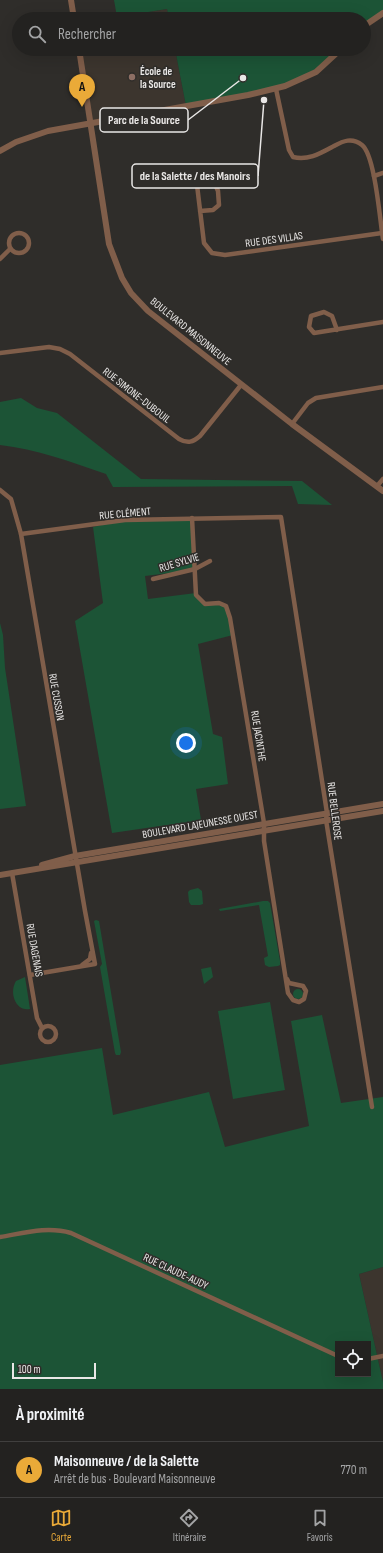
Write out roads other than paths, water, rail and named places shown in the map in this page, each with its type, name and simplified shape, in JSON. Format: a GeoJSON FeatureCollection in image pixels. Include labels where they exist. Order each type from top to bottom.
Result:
{"type":"FeatureCollection","features":[{"type":"Feature","properties":{"kind":"street"},"geometry":{"type":"LineString","coordinates":[[71,0],[73,12]]}},
{"type":"Feature","properties":{"kind":"street"},"geometry":{"type":"LineString","coordinates":[[371,22],[383,14]]}},
{"type":"Feature","properties":{"kind":"street","name":"BOULEVARD MAISONNEUVE"},"geometry":{"type":"LineString","coordinates":[[80,56],[109,244],[122,278],[134,296],[148,311],[241,385],[383,491]]}},
{"type":"Feature","properties":{"kind":"street"},"geometry":{"type":"LineString","coordinates":[[0,151],[16,142],[38,133],[276,89],[316,72],[333,56]]}},
{"type":"Feature","properties":{"kind":"street"},"geometry":{"type":"LineString","coordinates":[[276,89],[289,150],[293,157],[299,158],[316,155],[346,140],[355,141],[362,145],[368,152],[374,176],[383,239]]}},
{"type":"Feature","properties":{"kind":"street"},"geometry":{"type":"LineString","coordinates":[[374,176],[383,174]]}},
{"type":"Feature","properties":{"kind":"street","name":"RUE DES VILLAS"},"geometry":{"type":"LineString","coordinates":[[200,211],[213,210],[219,205],[218,191],[214,182],[204,181],[197,185],[200,211],[204,243],[212,253],[225,255],[382,233]]}},
{"type":"Feature","properties":{"kind":"street"},"geometry":{"type":"LineString","coordinates":[[17,233],[26,236],[29,245],[25,250],[16,253],[10,249],[9,240],[12,235],[17,233]]}},
{"type":"Feature","properties":{"kind":"street"},"geometry":{"type":"LineString","coordinates":[[0,259],[10,249]]}},
{"type":"Feature","properties":{"kind":"street"},"geometry":{"type":"LineString","coordinates":[[337,330],[332,316],[324,312],[310,316],[309,327],[314,333],[337,330],[383,322]]}},
{"type":"Feature","properties":{"kind":"street","name":"RUE SIMONE-DUBOUIL"},"geometry":{"type":"LineString","coordinates":[[0,353],[49,347],[60,348],[70,354],[179,439],[186,442],[193,441],[200,436],[241,385]]}},
{"type":"Feature","properties":{"kind":"street"},"geometry":{"type":"LineString","coordinates":[[292,424],[306,405],[313,400],[383,387]]}},
{"type":"Feature","properties":{"kind":"street"},"geometry":{"type":"LineString","coordinates":[[377,486],[383,479]]}},
{"type":"Feature","properties":{"kind":"street"},"geometry":{"type":"LineString","coordinates":[[0,490],[11,499],[21,534]]}},
{"type":"Feature","properties":{"kind":"street","name":"RUE CLÉMENT"},"geometry":{"type":"LineString","coordinates":[[21,534],[125,520],[281,517]]}},
{"type":"Feature","properties":{"kind":"street","name":"RUE BELLEROSE"},"geometry":{"type":"LineString","coordinates":[[281,517],[326,820],[372,1107]]}},
{"type":"Feature","properties":{"kind":"street","name":"RUE JACINTHE"},"geometry":{"type":"LineString","coordinates":[[192,518],[196,595],[205,604],[219,603],[226,606],[230,618],[264,823],[263,831],[288,992],[291,998],[299,1002],[304,999],[306,994],[303,986],[290,983],[287,979]]}},
{"type":"Feature","properties":{"kind":"street","name":"RUE CUSSON"},"geometry":{"type":"LineString","coordinates":[[21,534],[95,964],[30,975]]}},
{"type":"Feature","properties":{"kind":"street","name":"RUE SYLVIE"},"geometry":{"type":"LineString","coordinates":[[153,579],[194,569],[210,561]]}},
{"type":"Feature","properties":{"kind":"street","name":"BOULEVARD LAJEUNESSE OUEST"},"geometry":{"type":"LineString","coordinates":[[0,875],[22,872],[76,859],[264,823],[383,804]]}},
{"type":"Feature","properties":{"kind":"street","name":"BOULEVARD LAJEUNESSE OUEST"},"geometry":{"type":"LineString","coordinates":[[76,859],[263,831],[383,811]]}},
{"type":"Feature","properties":{"kind":"street","name":"RUE DAGENAIS"},"geometry":{"type":"LineString","coordinates":[[12,873],[37,1018],[42,1028]]}},
{"type":"Feature","properties":{"kind":"street","name":"RUE CLAUDE-AUDY"},"geometry":{"type":"LineString","coordinates":[[0,1237],[44,1229],[60,1230],[71,1233],[335,1355]]}},
{"type":"Feature","properties":{"kind":"street"},"geometry":{"type":"LineString","coordinates":[[371,1358],[383,1356]]}},
{"type":"Feature","properties":{"kind":"place","name":"École de la Source"},"geometry":{"type":"Point","coordinates":[132,77]}},
{"type":"Feature","properties":{"kind":"place","name":"Parc de la Source"},"geometry":{"type":"Point","coordinates":[243,78]}},
{"type":"Feature","properties":{"kind":"place","name":"de la Salette / des Manoirs"},"geometry":{"type":"Point","coordinates":[264,100]}},
{"type":"Feature","properties":{"kind":"place","name":"Maisonneuve / de la Salette"},"geometry":{"type":"Point","coordinates":[82,107]}}]}
